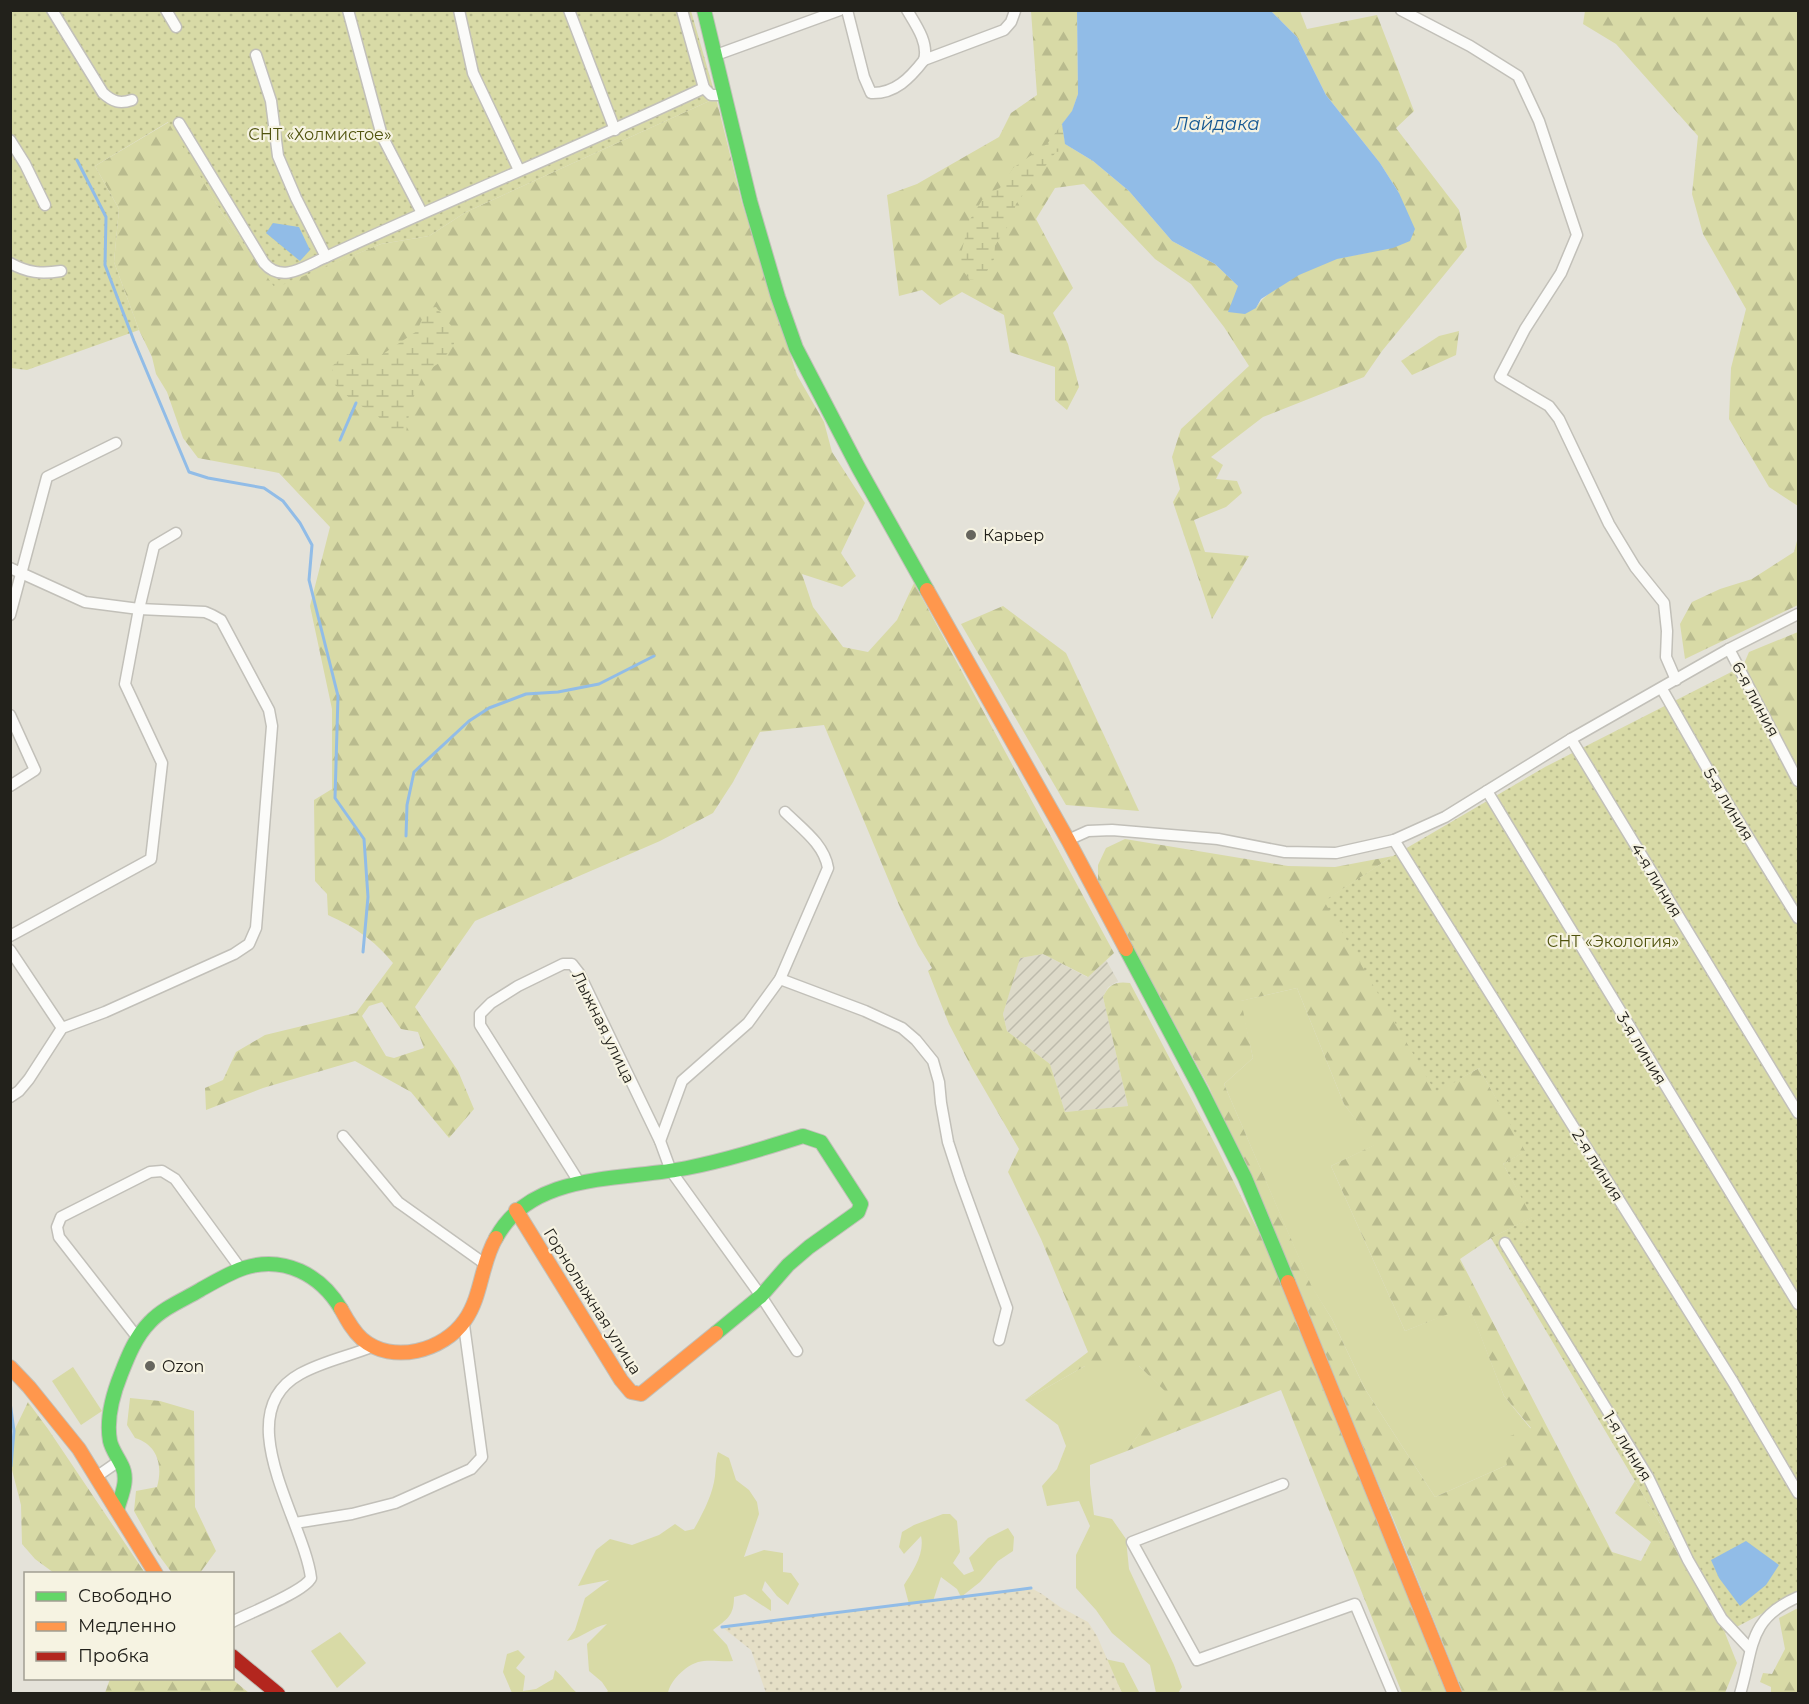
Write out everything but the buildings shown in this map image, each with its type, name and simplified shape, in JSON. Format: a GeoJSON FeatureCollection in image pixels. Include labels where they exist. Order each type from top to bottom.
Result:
{"type":"FeatureCollection","features":[{"type":"Feature","properties":{"kind":"street"},"geometry":{"type":"LineString","coordinates":[[52,10],[104,93],[112,100],[122,103],[132,100]]}},
{"type":"Feature","properties":{"kind":"street"},"geometry":{"type":"LineString","coordinates":[[166,10],[176,27]]}},
{"type":"Feature","properties":{"kind":"street"},"geometry":{"type":"LineString","coordinates":[[348,10],[382,136],[422,213]]}},
{"type":"Feature","properties":{"kind":"street"},"geometry":{"type":"LineString","coordinates":[[459,10],[472,74],[519,170]]}},
{"type":"Feature","properties":{"kind":"street"},"geometry":{"type":"LineString","coordinates":[[569,10],[615,130]]}},
{"type":"Feature","properties":{"kind":"street"},"geometry":{"type":"LineString","coordinates":[[682,10],[704,88],[711,95],[725,95]]}},
{"type":"Feature","properties":{"kind":"street"},"geometry":{"type":"LineString","coordinates":[[704,10],[750,201],[778,297],[796,348],[853,458],[1068,840],[1201,1090],[1245,1178],[1455,1694]]}},
{"type":"Feature","properties":{"kind":"street"},"geometry":{"type":"LineString","coordinates":[[716,55],[840,10]]}},
{"type":"Feature","properties":{"kind":"street"},"geometry":{"type":"LineString","coordinates":[[847,10],[864,77],[871,93],[884,94],[909,79],[926,54],[919,29],[907,10]]}},
{"type":"Feature","properties":{"kind":"street"},"geometry":{"type":"LineString","coordinates":[[924,60],[1004,30],[1011,22],[1015,10]]}},
{"type":"Feature","properties":{"kind":"street"},"geometry":{"type":"LineString","coordinates":[[1401,10],[1470,46],[1518,76],[1539,121],[1577,235],[1561,273],[1525,329],[1500,377],[1549,406],[1559,419],[1609,524],[1635,567],[1664,603],[1667,631],[1666,657],[1676,680]]}},
{"type":"Feature","properties":{"kind":"street"},"geometry":{"type":"LineString","coordinates":[[256,55],[271,101],[278,156],[326,257]]}},
{"type":"Feature","properties":{"kind":"street"},"geometry":{"type":"LineString","coordinates":[[179,123],[264,263],[272,272],[280,274],[291,272],[326,257],[519,170],[615,130],[704,88]]}},
{"type":"Feature","properties":{"kind":"street"},"geometry":{"type":"LineString","coordinates":[[10,140],[25,164],[45,205]]}},
{"type":"Feature","properties":{"kind":"street"},"geometry":{"type":"LineString","coordinates":[[10,263],[23,270],[42,274],[61,271]]}},
{"type":"Feature","properties":{"kind":"street"},"geometry":{"type":"LineString","coordinates":[[10,615],[47,477],[116,443]]}},
{"type":"Feature","properties":{"kind":"street"},"geometry":{"type":"LineString","coordinates":[[10,936],[151,859],[162,763],[125,684],[154,546],[176,532]]}},
{"type":"Feature","properties":{"kind":"street"},"geometry":{"type":"LineString","coordinates":[[10,568],[85,602],[139,609],[205,612],[221,620],[269,711],[272,726],[256,928],[249,945],[234,954],[105,1012],[62,1028],[29,1079],[19,1091],[10,1097]]}},
{"type":"Feature","properties":{"kind":"street"},"geometry":{"type":"LineString","coordinates":[[1068,840],[1088,831],[1112,830],[1218,839],[1285,852],[1336,853],[1394,840],[1445,817],[1571,738],[1662,689],[1729,649],[1798,614]]}},
{"type":"Feature","properties":{"kind":"street","name":"6-я линия"},"geometry":{"type":"LineString","coordinates":[[1729,649],[1798,781]]}},
{"type":"Feature","properties":{"kind":"street","name":"5-я линия"},"geometry":{"type":"LineString","coordinates":[[1662,689],[1720,791],[1798,918]]}},
{"type":"Feature","properties":{"kind":"street"},"geometry":{"type":"LineString","coordinates":[[10,715],[35,770],[10,786]]}},
{"type":"Feature","properties":{"kind":"street","name":"4-я линия"},"geometry":{"type":"LineString","coordinates":[[1571,738],[1798,1113]]}},
{"type":"Feature","properties":{"kind":"street","name":"3-я линия"},"geometry":{"type":"LineString","coordinates":[[1487,791],[1798,1304]]}},
{"type":"Feature","properties":{"kind":"street"},"geometry":{"type":"LineString","coordinates":[[660,1141],[682,1081],[748,1023],[780,980],[828,868],[826,855],[785,812]]}},
{"type":"Feature","properties":{"kind":"street","name":"2-я линия"},"geometry":{"type":"LineString","coordinates":[[1394,840],[1733,1382],[1798,1493]]}},
{"type":"Feature","properties":{"kind":"street"},"geometry":{"type":"LineString","coordinates":[[10,950],[62,1028]]}},
{"type":"Feature","properties":{"kind":"street","name":"Лыжная улица"},"geometry":{"type":"LineString","coordinates":[[579,1182],[480,1025],[480,1014],[491,1003],[518,986],[563,964],[572,964],[579,973],[660,1141],[671,1171]]}},
{"type":"Feature","properties":{"kind":"street"},"geometry":{"type":"LineString","coordinates":[[780,980],[865,1011],[902,1028],[916,1040],[933,1061],[939,1082],[948,1142],[1007,1308],[999,1340]]}},
{"type":"Feature","properties":{"kind":"street"},"geometry":{"type":"LineString","coordinates":[[343,1136],[398,1202],[485,1264]]}},
{"type":"Feature","properties":{"kind":"street","name":"Горнолыжная улица"},"geometry":{"type":"LineString","coordinates":[[516,1210],[631,1392],[640,1394],[761,1296],[788,1265],[809,1246],[858,1212],[861,1204],[821,1142],[803,1136],[720,1161],[671,1171]]}},
{"type":"Feature","properties":{"kind":"street"},"geometry":{"type":"LineString","coordinates":[[136,1337],[58,1237],[57,1227],[61,1217],[150,1172],[162,1171],[175,1179],[240,1268]]}},
{"type":"Feature","properties":{"kind":"street"},"geometry":{"type":"LineString","coordinates":[[117,1510],[125,1485],[124,1469],[115,1454],[110,1439],[109,1428],[114,1394],[136,1337],[151,1321],[180,1301],[240,1268],[262,1263],[288,1267],[307,1274],[324,1285],[356,1334],[374,1346],[394,1353],[420,1352],[441,1344],[464,1325],[475,1304],[493,1238],[502,1223],[516,1210],[558,1188],[579,1182],[671,1171],[761,1296],[797,1351]]}},
{"type":"Feature","properties":{"kind":"street","name":"1-я линия"},"geometry":{"type":"LineString","coordinates":[[1505,1243],[1648,1477],[1688,1560],[1722,1619],[1750,1649]]}},
{"type":"Feature","properties":{"kind":"street"},"geometry":{"type":"LineString","coordinates":[[295,1523],[352,1514],[395,1503],[471,1469],[482,1457],[464,1325]]}},
{"type":"Feature","properties":{"kind":"street"},"geometry":{"type":"LineString","coordinates":[[234,1621],[291,1594],[308,1583],[311,1578],[274,1464],[267,1432],[271,1408],[282,1390],[298,1375],[326,1362],[374,1346]]}},
{"type":"Feature","properties":{"kind":"street"},"geometry":{"type":"LineString","coordinates":[[10,1367],[79,1449],[155,1572]]}},
{"type":"Feature","properties":{"kind":"street"},"geometry":{"type":"LineString","coordinates":[[96,1477],[120,1461]]}},
{"type":"Feature","properties":{"kind":"street"},"geometry":{"type":"LineString","coordinates":[[1283,1484],[1132,1542],[1197,1660],[1355,1605],[1394,1694]]}},
{"type":"Feature","properties":{"kind":"street"},"geometry":{"type":"LineString","coordinates":[[1740,1694],[1750,1649],[1764,1620],[1776,1608],[1798,1597]]}},
{"type":"Feature","properties":{"kind":"street"},"geometry":{"type":"LineString","coordinates":[[234,1658],[278,1694]]}},
{"type":"Feature","properties":{"kind":"shaded area"},"geometry":{"type":"Polygon","coordinates":[[[1043,954],[1087,977],[1106,960],[1118,981],[1108,987],[1103,997],[1128,1106],[1065,1112],[1050,1064],[1007,1031],[1003,1014],[1019,958],[1043,954]]]}},
{"type":"Feature","properties":{"kind":"green space","name":"СНТ «Холмистое»"},"geometry":{"type":"Polygon","coordinates":[[[10,11],[691,11],[716,98],[466,212],[429,236],[381,244],[275,288],[222,213],[168,122],[95,166],[119,209],[114,262],[139,330],[27,370],[11,368],[10,11]]]}},
{"type":"Feature","properties":{"kind":"green space"},"geometry":{"type":"Polygon","coordinates":[[[1031,11],[1077,11],[1078,94],[1072,112],[1062,124],[1065,144],[1093,161],[1129,191],[1172,241],[1215,264],[1238,286],[1256,308],[1270,292],[1318,265],[1371,252],[1399,193],[1380,163],[1326,95],[1297,37],[1271,11],[1300,11],[1307,29],[1377,15],[1414,111],[1396,128],[1459,210],[1467,247],[1382,351],[1364,377],[1263,417],[1211,457],[1223,465],[1216,479],[1237,481],[1242,493],[1226,507],[1194,520],[1205,552],[1249,556],[1212,619],[1173,502],[1180,489],[1172,457],[1181,429],[1249,366],[1224,327],[1191,284],[1155,259],[1084,184],[1055,188],[1036,219],[1073,288],[1053,313],[1068,344],[1079,387],[1067,410],[1055,400],[1055,367],[1010,352],[1004,315],[962,292],[940,305],[922,290],[899,296],[887,195],[917,184],[999,137],[1011,113],[1037,95],[1031,11]]]}},
{"type":"Feature","properties":{"kind":"green space"},"geometry":{"type":"Polygon","coordinates":[[[1585,11],[1798,11],[1798,506],[1769,487],[1729,419],[1731,368],[1746,309],[1703,234],[1692,194],[1698,136],[1616,44],[1583,24],[1585,11]]]}},
{"type":"Feature","properties":{"kind":"green space"},"geometry":{"type":"Polygon","coordinates":[[[716,98],[742,203],[797,375],[824,422],[832,452],[865,503],[841,553],[856,576],[842,587],[802,574],[813,607],[843,647],[868,652],[897,620],[914,583],[1114,953],[1088,977],[1043,954],[1020,958],[1003,1014],[1007,1031],[1050,1064],[1065,1112],[1128,1106],[1103,997],[1114,984],[1130,983],[1216,1146],[1282,1279],[1447,1693],[1402,1693],[1281,1390],[1127,1451],[1167,1393],[1139,1366],[1085,1366],[1025,1400],[1088,1352],[1041,1239],[1008,1172],[1019,1149],[949,1024],[928,971],[932,968],[899,905],[824,725],[760,732],[713,813],[660,841],[475,921],[415,1007],[458,1071],[474,1109],[449,1138],[411,1092],[355,1061],[263,1088],[206,1110],[205,1088],[223,1080],[236,1052],[265,1035],[356,1013],[393,963],[364,935],[328,915],[327,894],[315,881],[314,800],[332,789],[332,709],[310,606],[330,527],[279,473],[198,458],[183,438],[167,392],[156,374],[152,357],[139,330],[114,262],[119,209],[95,166],[169,122],[222,213],[275,287],[381,244],[429,236],[466,212],[716,98]],[[382,1002],[369,1006],[362,1016],[386,1056],[394,1058],[424,1048],[418,1032],[401,1029],[382,1002]]]}},
{"type":"Feature","properties":{"kind":"green space"},"geometry":{"type":"Polygon","coordinates":[[[1062,124],[1065,144],[1074,150],[1056,152],[1016,204],[1010,223],[995,245],[994,259],[983,278],[970,280],[960,267],[969,221],[986,194],[1000,188],[1013,168],[1047,144],[1062,124]]]}},
{"type":"Feature","properties":{"kind":"green space"},"geometry":{"type":"Polygon","coordinates":[[[436,307],[453,328],[454,344],[442,361],[424,373],[411,403],[406,432],[397,441],[378,416],[353,401],[335,385],[332,366],[347,354],[380,356],[417,331],[423,317],[422,309],[436,307]]]}},
{"type":"Feature","properties":{"kind":"green space"},"geometry":{"type":"Polygon","coordinates":[[[1459,331],[1456,355],[1412,375],[1401,361],[1439,336],[1459,331]]]}},
{"type":"Feature","properties":{"kind":"green space"},"geometry":{"type":"Polygon","coordinates":[[[1798,537],[1798,605],[1685,659],[1680,624],[1692,602],[1720,589],[1752,579],[1794,552],[1798,537]]]}},
{"type":"Feature","properties":{"kind":"green space"},"geometry":{"type":"Polygon","coordinates":[[[1003,606],[1066,653],[1139,811],[1066,805],[961,624],[1003,606]]]}},
{"type":"Feature","properties":{"kind":"green space"},"geometry":{"type":"Polygon","coordinates":[[[1798,632],[1798,772],[1743,666],[1749,652],[1798,632]]]}},
{"type":"Feature","properties":{"kind":"green space","name":"СНТ «Экология»"},"geometry":{"type":"Polygon","coordinates":[[[1743,666],[1798,772],[1798,1595],[1725,1633],[1491,1238],[1532,1217],[1503,1164],[1525,1151],[1479,1068],[1436,1093],[1324,901],[1393,856],[1545,767],[1743,666]]]}},
{"type":"Feature","properties":{"kind":"green space"},"geometry":{"type":"Polygon","coordinates":[[[1125,839],[1288,866],[1335,867],[1393,856],[1325,901],[1436,1092],[1479,1068],[1526,1151],[1503,1164],[1533,1217],[1491,1238],[1460,1259],[1612,1552],[1641,1561],[1651,1542],[1615,1513],[1635,1481],[1725,1633],[1737,1663],[1725,1693],[1463,1693],[1393,1518],[1209,1087],[1098,883],[1098,865],[1106,848],[1125,839]],[[1297,988],[1241,1001],[1253,1058],[1224,1084],[1311,1285],[1332,1319],[1365,1389],[1435,1497],[1507,1465],[1502,1439],[1531,1428],[1504,1396],[1469,1306],[1405,1331],[1331,1166],[1374,1145],[1344,1104],[1297,988]]]}},
{"type":"Feature","properties":{"kind":"green space"},"geometry":{"type":"Polygon","coordinates":[[[1297,988],[1344,1104],[1375,1145],[1331,1166],[1405,1331],[1469,1305],[1504,1396],[1531,1429],[1507,1465],[1435,1497],[1365,1389],[1332,1319],[1311,1286],[1224,1084],[1253,1058],[1240,1001],[1297,988]]]}},
{"type":"Feature","properties":{"kind":"green space"},"geometry":{"type":"Polygon","coordinates":[[[1085,1366],[1139,1366],[1168,1393],[1127,1451],[1090,1465],[1090,1484],[1094,1515],[1112,1519],[1126,1539],[1129,1569],[1174,1665],[1182,1687],[1178,1693],[1156,1693],[1150,1665],[1112,1633],[1096,1610],[1076,1588],[1076,1555],[1090,1526],[1079,1501],[1047,1506],[1042,1486],[1057,1469],[1066,1446],[1058,1425],[1025,1400],[1085,1366]]]}},
{"type":"Feature","properties":{"kind":"green space"},"geometry":{"type":"Polygon","coordinates":[[[73,1367],[102,1411],[81,1425],[52,1381],[73,1367]]]}},
{"type":"Feature","properties":{"kind":"green space"},"geometry":{"type":"Polygon","coordinates":[[[130,1398],[160,1401],[194,1411],[195,1507],[216,1551],[201,1572],[171,1572],[158,1554],[134,1511],[136,1491],[157,1487],[159,1464],[154,1451],[143,1441],[135,1438],[127,1425],[130,1398]]]}},
{"type":"Feature","properties":{"kind":"green space"},"geometry":{"type":"Polygon","coordinates":[[[28,1402],[144,1572],[53,1572],[35,1559],[22,1544],[21,1505],[11,1466],[14,1431],[28,1402]]]}},
{"type":"Feature","properties":{"kind":"green space"},"geometry":{"type":"Polygon","coordinates":[[[718,1452],[729,1458],[736,1480],[749,1490],[757,1502],[759,1514],[744,1557],[764,1550],[783,1553],[783,1572],[791,1573],[799,1584],[788,1605],[765,1581],[762,1590],[771,1600],[771,1611],[745,1594],[734,1597],[733,1609],[729,1616],[713,1630],[727,1645],[733,1661],[706,1661],[693,1664],[675,1679],[668,1693],[606,1693],[608,1691],[602,1682],[589,1671],[587,1644],[607,1624],[567,1641],[575,1630],[585,1598],[609,1580],[578,1586],[596,1550],[610,1539],[632,1545],[659,1535],[675,1524],[685,1531],[694,1529],[712,1490],[718,1452]]]}},
{"type":"Feature","properties":{"kind":"green space"},"geometry":{"type":"Polygon","coordinates":[[[943,1514],[950,1514],[957,1521],[960,1552],[953,1563],[964,1575],[974,1571],[969,1558],[988,1538],[1008,1528],[1014,1537],[1013,1551],[998,1561],[980,1582],[961,1597],[957,1589],[941,1577],[933,1601],[909,1604],[904,1585],[917,1562],[922,1542],[921,1536],[904,1554],[899,1547],[902,1532],[943,1514]]]}},
{"type":"Feature","properties":{"kind":"green space"},"geometry":{"type":"Polygon","coordinates":[[[1798,1608],[1798,1693],[1771,1693],[1771,1687],[1760,1682],[1763,1673],[1772,1674],[1785,1649],[1779,1618],[1798,1608]]]}},
{"type":"Feature","properties":{"kind":"green space"},"geometry":{"type":"Polygon","coordinates":[[[340,1632],[366,1663],[337,1688],[311,1651],[340,1632]]]}},
{"type":"Feature","properties":{"kind":"green space"},"geometry":{"type":"Polygon","coordinates":[[[518,1650],[525,1657],[516,1668],[525,1676],[523,1691],[536,1689],[553,1679],[555,1670],[577,1693],[512,1693],[503,1672],[507,1654],[518,1650]]]}},
{"type":"Feature","properties":{"kind":"green space"},"geometry":{"type":"Polygon","coordinates":[[[1105,1659],[1124,1663],[1139,1692],[1144,1693],[1122,1693],[1105,1659]]]}},
{"type":"Feature","properties":{"kind":"green space"},"geometry":{"type":"Polygon","coordinates":[[[110,1680],[233,1680],[249,1693],[105,1693],[110,1680]]]}},
{"type":"Feature","properties":{"kind":"sand"},"geometry":{"type":"Polygon","coordinates":[[[1031,1588],[1088,1622],[1097,1636],[1122,1693],[766,1693],[751,1650],[722,1627],[1031,1588]]]}},
{"type":"Feature","properties":{"kind":"water","name":"Лайдака"},"geometry":{"type":"Polygon","coordinates":[[[1077,11],[1271,11],[1297,37],[1326,95],[1380,163],[1399,193],[1415,229],[1410,241],[1393,248],[1337,259],[1299,275],[1261,299],[1256,308],[1245,314],[1228,312],[1238,286],[1215,264],[1172,241],[1129,191],[1093,161],[1065,144],[1062,124],[1072,111],[1078,94],[1077,11]]]}},
{"type":"Feature","properties":{"kind":"water"},"geometry":{"type":"Polygon","coordinates":[[[273,223],[299,227],[310,250],[300,261],[266,233],[273,223]]]}},
{"type":"Feature","properties":{"kind":"water"},"geometry":{"type":"Polygon","coordinates":[[[1746,1541],[1779,1565],[1766,1585],[1740,1606],[1719,1578],[1711,1560],[1746,1541]]]}},
{"type":"Feature","properties":{"kind":"waterway"},"geometry":{"type":"LineString","coordinates":[[77,160],[106,217],[105,265],[189,472],[208,478],[264,488],[283,501],[300,523],[312,545],[309,580],[338,696],[335,798],[364,839],[368,897],[363,952]]}},
{"type":"Feature","properties":{"kind":"waterway"},"geometry":{"type":"LineString","coordinates":[[340,440],[356,403]]}},
{"type":"Feature","properties":{"kind":"waterway"},"geometry":{"type":"LineString","coordinates":[[406,836],[407,805],[414,772],[469,721],[489,708],[526,694],[558,692],[599,684],[654,656]]}},
{"type":"Feature","properties":{"kind":"waterway"},"geometry":{"type":"LineString","coordinates":[[10,1402],[14,1431],[11,1466]]}},
{"type":"Feature","properties":{"kind":"waterway"},"geometry":{"type":"LineString","coordinates":[[722,1627],[1031,1588]]}},
{"type":"Feature","properties":{"kind":"traffic: fast"},"geometry":{"type":"LineString","coordinates":[[704,10],[750,201],[778,297],[796,348],[858,467],[927,590]]}},
{"type":"Feature","properties":{"kind":"traffic: fast"},"geometry":{"type":"LineString","coordinates":[[1126,949],[1245,1178],[1288,1282]]}},
{"type":"Feature","properties":{"kind":"traffic: fast"},"geometry":{"type":"LineString","coordinates":[[496,1238],[512,1216],[532,1201],[555,1190],[608,1178],[702,1165],[803,1136],[821,1142],[861,1204],[858,1212],[809,1247],[788,1265],[761,1296],[716,1333]]}},
{"type":"Feature","properties":{"kind":"traffic: fast"},"geometry":{"type":"LineString","coordinates":[[117,1510],[125,1477],[110,1441],[111,1407],[118,1382],[133,1346],[155,1317],[227,1275],[244,1268],[273,1264],[287,1266],[312,1278],[323,1286],[341,1309]]}},
{"type":"Feature","properties":{"kind":"traffic: slow"},"geometry":{"type":"LineString","coordinates":[[927,590],[1068,840],[1126,949]]}},
{"type":"Feature","properties":{"kind":"traffic: slow"},"geometry":{"type":"LineString","coordinates":[[516,1210],[621,1380],[631,1392],[641,1394],[716,1333]]}},
{"type":"Feature","properties":{"kind":"traffic: slow"},"geometry":{"type":"LineString","coordinates":[[341,1309],[362,1339],[374,1347],[402,1353],[431,1346],[456,1331],[471,1311],[487,1258],[496,1238]]}},
{"type":"Feature","properties":{"kind":"traffic: slow"},"geometry":{"type":"LineString","coordinates":[[1288,1282],[1455,1694]]}},
{"type":"Feature","properties":{"kind":"traffic: slow"},"geometry":{"type":"LineString","coordinates":[[10,1367],[79,1449],[155,1572]]}},
{"type":"Feature","properties":{"kind":"traffic: jam"},"geometry":{"type":"LineString","coordinates":[[234,1658],[278,1694]]}},
{"type":"Feature","properties":{"kind":"place","name":"Карьер"},"geometry":{"type":"Point","coordinates":[971,535]}},
{"type":"Feature","properties":{"kind":"place","name":"Ozon"},"geometry":{"type":"Point","coordinates":[150,1366]}}]}
